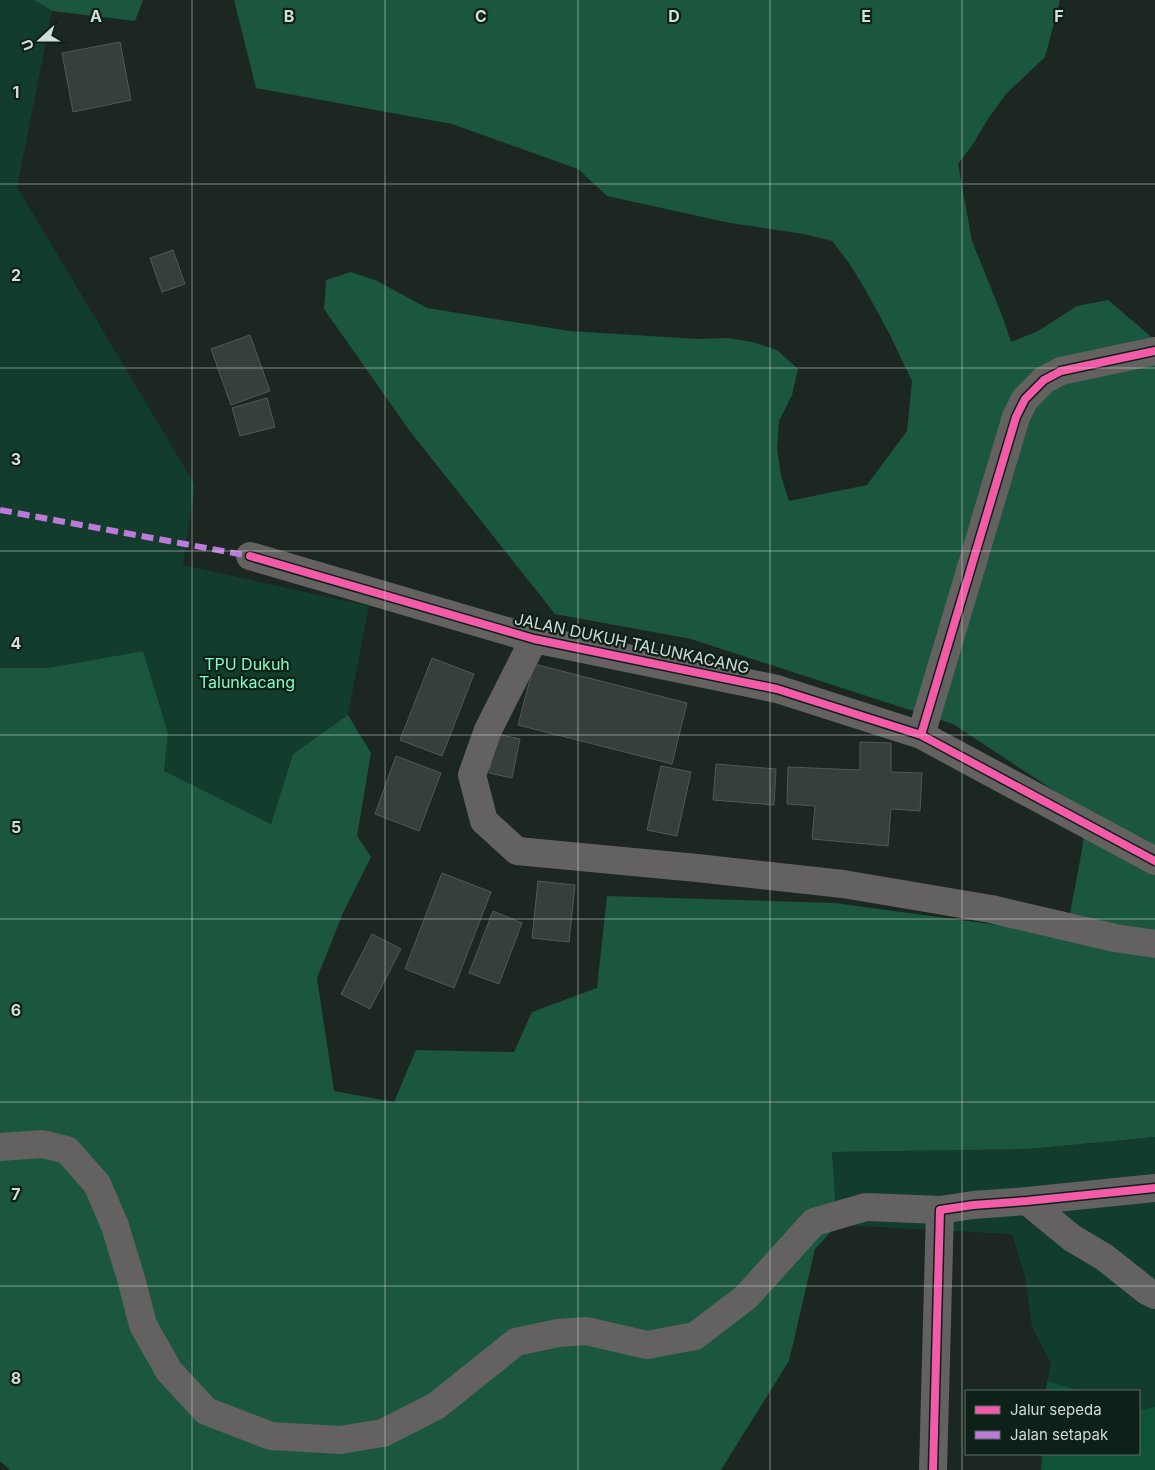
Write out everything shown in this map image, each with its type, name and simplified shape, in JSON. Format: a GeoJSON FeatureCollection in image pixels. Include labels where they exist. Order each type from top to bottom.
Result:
{"type":"FeatureCollection","features":[{"type":"Feature","properties":{"kind":"street"},"geometry":{"type":"LineString","coordinates":[[921,735],[1016,417],[1025,399],[1044,380],[1062,371],[1155,352]]}},
{"type":"Feature","properties":{"kind":"street","name":"JALAN DUKUH TALUNKACANG"},"geometry":{"type":"LineString","coordinates":[[250,556],[534,639],[777,689],[921,735],[1155,861]]}},
{"type":"Feature","properties":{"kind":"street"},"geometry":{"type":"LineString","coordinates":[[534,639],[488,730],[472,775],[484,821],[517,851],[843,884],[990,909],[1114,938],[1155,944]]}},
{"type":"Feature","properties":{"kind":"street"},"geometry":{"type":"LineString","coordinates":[[0,1147],[42,1144],[67,1150],[97,1184],[115,1226],[143,1325],[169,1371],[206,1411],[271,1436],[340,1440],[383,1433],[436,1406],[516,1342],[558,1333],[586,1331],[647,1345],[695,1336],[746,1297],[814,1222],[866,1207],[940,1215],[973,1205],[1155,1188]]}},
{"type":"Feature","properties":{"kind":"street"},"geometry":{"type":"LineString","coordinates":[[1027,1201],[1072,1238],[1104,1257],[1146,1291],[1155,1295]]}},
{"type":"Feature","properties":{"kind":"street"},"geometry":{"type":"LineString","coordinates":[[933,1470],[940,1215]]}},
{"type":"Feature","properties":{"kind":"green space","name":"TPU Dukuh Talunkacang"},"geometry":{"type":"Polygon","coordinates":[[[0,0],[34,0],[52,11],[17,187],[195,485],[183,565],[369,606],[348,715],[293,754],[271,824],[164,771],[168,733],[143,651],[48,668],[0,668],[0,0]]]}},
{"type":"Feature","properties":{"kind":"green space"},"geometry":{"type":"Polygon","coordinates":[[[1155,1137],[1155,1407],[1140,1408],[1140,1390],[1078,1390],[1047,1381],[1051,1364],[1032,1327],[1025,1277],[1012,1234],[837,1225],[832,1152],[1028,1149],[1155,1137]]]}},
{"type":"Feature","properties":{"kind":"shaded area"},"geometry":{"type":"Polygon","coordinates":[[[34,0],[143,0],[135,21],[52,11],[34,0]]]}},
{"type":"Feature","properties":{"kind":"shaded area"},"geometry":{"type":"Polygon","coordinates":[[[234,0],[1060,0],[1045,57],[1006,94],[958,164],[972,241],[1011,342],[1038,331],[1077,306],[1108,300],[1155,340],[1155,1137],[1028,1149],[832,1152],[837,1225],[815,1249],[789,1361],[721,1470],[10,1470],[0,1461],[0,668],[48,668],[143,651],[168,733],[164,771],[271,824],[293,754],[348,715],[371,753],[357,836],[371,857],[343,913],[317,978],[334,1091],[394,1102],[416,1050],[514,1052],[532,1012],[597,988],[607,896],[835,903],[1042,931],[1070,914],[1083,844],[1085,811],[953,724],[691,639],[555,614],[409,430],[324,309],[326,280],[351,272],[377,281],[427,308],[569,331],[698,339],[727,338],[753,342],[777,350],[798,369],[792,395],[779,421],[777,448],[781,476],[789,501],[867,485],[907,431],[912,381],[864,287],[832,241],[804,234],[730,223],[607,196],[578,169],[452,124],[256,88],[234,0]]]}},
{"type":"Feature","properties":{"kind":"shaded area"},"geometry":{"type":"Polygon","coordinates":[[[1047,1381],[1078,1390],[1046,1390],[1047,1381]]]}},
{"type":"Feature","properties":{"kind":"shaded area"},"geometry":{"type":"Polygon","coordinates":[[[1155,1407],[1155,1470],[1041,1470],[1042,1455],[1140,1455],[1140,1408],[1155,1407]]]}},
{"type":"Feature","properties":{"kind":"building"},"geometry":{"type":"Polygon","coordinates":[[[120,42],[131,100],[73,112],[62,53],[120,42]]]}},
{"type":"Feature","properties":{"kind":"building"},"geometry":{"type":"Polygon","coordinates":[[[173,250],[185,284],[162,292],[150,258],[173,250]]]}},
{"type":"Feature","properties":{"kind":"building"},"geometry":{"type":"Polygon","coordinates":[[[250,335],[270,391],[231,405],[211,349],[250,335]]]}},
{"type":"Feature","properties":{"kind":"building"},"geometry":{"type":"Polygon","coordinates":[[[267,398],[275,427],[240,436],[232,408],[267,398]]]}},
{"type":"Feature","properties":{"kind":"building"},"geometry":{"type":"Polygon","coordinates":[[[432,658],[474,674],[442,756],[400,740],[432,658]]]}},
{"type":"Feature","properties":{"kind":"building"},"geometry":{"type":"Polygon","coordinates":[[[534,664],[687,703],[672,764],[518,725],[534,664]]]}},
{"type":"Feature","properties":{"kind":"building"},"geometry":{"type":"Polygon","coordinates":[[[497,734],[520,739],[512,778],[489,773],[497,734]]]}},
{"type":"Feature","properties":{"kind":"building"},"geometry":{"type":"Polygon","coordinates":[[[860,742],[891,743],[891,772],[922,773],[920,811],[891,809],[888,846],[812,839],[815,806],[787,804],[788,767],[860,770],[860,742]]]}},
{"type":"Feature","properties":{"kind":"building"},"geometry":{"type":"Polygon","coordinates":[[[396,756],[441,773],[419,831],[375,814],[396,756]]]}},
{"type":"Feature","properties":{"kind":"building"},"geometry":{"type":"Polygon","coordinates":[[[716,764],[776,769],[774,805],[713,800],[716,764]]]}},
{"type":"Feature","properties":{"kind":"building"},"geometry":{"type":"Polygon","coordinates":[[[661,766],[691,772],[677,836],[647,830],[661,766]]]}},
{"type":"Feature","properties":{"kind":"building"},"geometry":{"type":"Polygon","coordinates":[[[442,873],[491,892],[454,988],[405,969],[442,873]]]}},
{"type":"Feature","properties":{"kind":"building"},"geometry":{"type":"Polygon","coordinates":[[[538,881],[575,885],[569,942],[532,938],[538,881]]]}},
{"type":"Feature","properties":{"kind":"building"},"geometry":{"type":"Polygon","coordinates":[[[493,911],[522,923],[499,984],[469,973],[493,911]]]}},
{"type":"Feature","properties":{"kind":"building"},"geometry":{"type":"Polygon","coordinates":[[[372,934],[401,949],[370,1009],[341,994],[372,934]]]}},
{"type":"Feature","properties":{"kind":"marked path"},"geometry":{"type":"LineString","coordinates":[[0,510],[250,556]]}},
{"type":"Feature","properties":{"kind":"cycle path"},"geometry":{"type":"LineString","coordinates":[[921,735],[1016,417],[1025,399],[1044,380],[1061,371],[1155,351]]}},
{"type":"Feature","properties":{"kind":"cycle path"},"geometry":{"type":"LineString","coordinates":[[250,556],[534,639],[777,689],[921,735],[1155,861]]}},
{"type":"Feature","properties":{"kind":"cycle path"},"geometry":{"type":"LineString","coordinates":[[933,1470],[940,1210],[973,1205],[1155,1188]]}}]}
